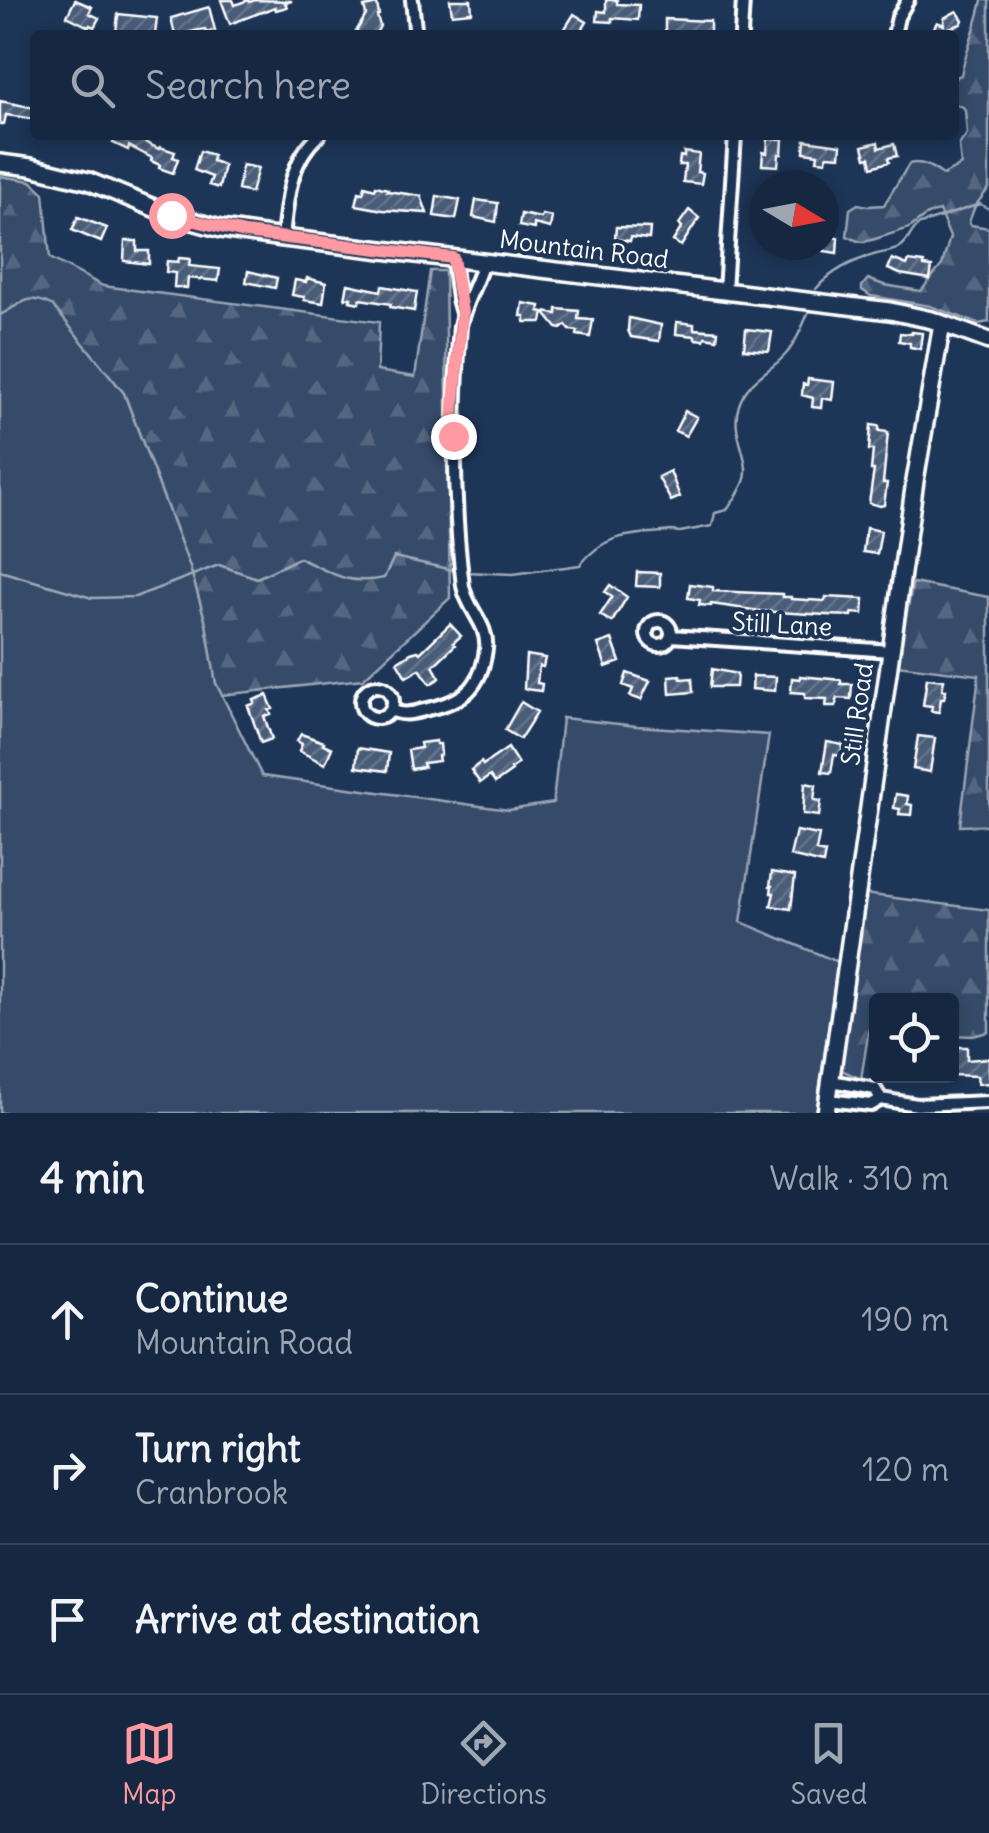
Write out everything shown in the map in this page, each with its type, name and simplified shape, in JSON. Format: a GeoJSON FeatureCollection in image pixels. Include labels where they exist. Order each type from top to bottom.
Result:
{"type":"FeatureCollection","features":[{"type":"Feature","properties":{"kind":"main road","name":"Mountain Road"},"geometry":{"type":"LineString","coordinates":[[0,163],[74,177],[171,215],[221,229],[890,311],[989,341]]}},
{"type":"Feature","properties":{"kind":"main road","name":"Still Road"},"geometry":{"type":"LineString","coordinates":[[827,1107],[918,463],[942,324]]}},
{"type":"Feature","properties":{"kind":"street"},"geometry":{"type":"LineString","coordinates":[[412,0],[414,30]]}},
{"type":"Feature","properties":{"kind":"street"},"geometry":{"type":"LineString","coordinates":[[741,30],[743,0]]}},
{"type":"Feature","properties":{"kind":"street"},"geometry":{"type":"LineString","coordinates":[[895,30],[908,0]]}},
{"type":"Feature","properties":{"kind":"street"},"geometry":{"type":"LineString","coordinates":[[283,238],[290,182],[300,158],[315,140]]}},
{"type":"Feature","properties":{"kind":"street"},"geometry":{"type":"LineString","coordinates":[[725,291],[735,140]]}},
{"type":"Feature","properties":{"kind":"street"},"geometry":{"type":"LineString","coordinates":[[390,710],[413,713],[451,704],[468,694],[486,654],[486,637],[466,598],[463,582],[453,436],[462,312],[453,258]]}},
{"type":"Feature","properties":{"kind":"street"},"geometry":{"type":"LineString","coordinates":[[462,312],[483,262]]}},
{"type":"Feature","properties":{"kind":"street","name":"Still Lane"},"geometry":{"type":"LineString","coordinates":[[671,636],[892,651]]}},
{"type":"Feature","properties":{"kind":"street"},"geometry":{"type":"LineString","coordinates":[[831,1080],[876,1089],[881,1099]]}},
{"type":"Feature","properties":{"kind":"street"},"geometry":{"type":"LineString","coordinates":[[827,1107],[871,1104],[881,1099],[917,1109],[989,1102]]}},
{"type":"Feature","properties":{"kind":"green space"},"geometry":{"type":"Polygon","coordinates":[[[982,0],[989,0],[989,188],[969,222],[989,228],[989,322],[979,324],[930,306],[871,296],[862,290],[868,279],[921,291],[942,265],[950,237],[939,211],[911,227],[872,240],[861,242],[847,236],[850,209],[858,204],[884,205],[909,164],[923,164],[943,175],[961,165],[959,145],[967,134],[965,110],[959,106],[961,75],[982,0]]]}},
{"type":"Feature","properties":{"kind":"green space"},"geometry":{"type":"Polygon","coordinates":[[[0,176],[31,181],[44,193],[50,258],[103,286],[379,322],[377,371],[415,377],[430,271],[445,271],[450,598],[363,679],[222,695],[190,567],[124,393],[53,306],[31,300],[0,315],[0,176]]]}},
{"type":"Feature","properties":{"kind":"green space"},"geometry":{"type":"Polygon","coordinates":[[[29,298],[54,306],[124,393],[190,567],[206,623],[216,683],[262,776],[509,810],[553,803],[562,718],[769,735],[741,922],[838,962],[816,1113],[0,1113],[0,315],[29,298]]]}},
{"type":"Feature","properties":{"kind":"green space"},"geometry":{"type":"Polygon","coordinates":[[[913,583],[989,597],[989,825],[960,826],[979,675],[896,665],[913,583]]]}},
{"type":"Feature","properties":{"kind":"green space"},"geometry":{"type":"Polygon","coordinates":[[[864,894],[989,910],[989,1032],[959,1035],[959,993],[869,993],[869,1029],[861,1079],[839,1069],[864,894]]]}},
{"type":"Feature","properties":{"kind":"building"},"geometry":{"type":"Polygon","coordinates":[[[75,0],[92,7],[89,13],[99,18],[94,27],[67,16],[75,0]]]}},
{"type":"Feature","properties":{"kind":"building"},"geometry":{"type":"Polygon","coordinates":[[[221,0],[233,0],[235,5],[248,0],[292,1],[285,3],[287,7],[275,7],[230,24],[221,0]]]}},
{"type":"Feature","properties":{"kind":"building"},"geometry":{"type":"Polygon","coordinates":[[[450,0],[471,0],[472,12],[452,14],[450,0]]]}},
{"type":"Feature","properties":{"kind":"building"},"geometry":{"type":"Polygon","coordinates":[[[606,0],[639,5],[638,20],[597,21],[598,11],[606,12],[606,0]]]}},
{"type":"Feature","properties":{"kind":"building"},"geometry":{"type":"Polygon","coordinates":[[[377,4],[378,30],[357,30],[366,15],[364,7],[377,4]]]}},
{"type":"Feature","properties":{"kind":"building"},"geometry":{"type":"Polygon","coordinates":[[[209,7],[215,30],[174,30],[171,18],[209,7]]]}},
{"type":"Feature","properties":{"kind":"building"},"geometry":{"type":"Polygon","coordinates":[[[957,11],[963,20],[948,30],[933,30],[937,22],[944,25],[944,18],[957,11]]]}},
{"type":"Feature","properties":{"kind":"building"},"geometry":{"type":"Polygon","coordinates":[[[118,14],[157,18],[156,30],[116,30],[118,14]]]}},
{"type":"Feature","properties":{"kind":"building"},"geometry":{"type":"Polygon","coordinates":[[[574,14],[587,22],[582,30],[564,30],[574,14]]]}},
{"type":"Feature","properties":{"kind":"building"},"geometry":{"type":"Polygon","coordinates":[[[665,19],[710,21],[710,30],[665,30],[665,19]]]}},
{"type":"Feature","properties":{"kind":"building"},"geometry":{"type":"Polygon","coordinates":[[[0,101],[30,107],[30,118],[6,115],[4,124],[0,124],[0,101]]]}},
{"type":"Feature","properties":{"kind":"building"},"geometry":{"type":"Polygon","coordinates":[[[140,140],[175,152],[173,157],[178,159],[173,173],[159,168],[152,158],[129,146],[128,150],[113,143],[140,140]]]}},
{"type":"Feature","properties":{"kind":"building"},"geometry":{"type":"Polygon","coordinates":[[[768,140],[783,140],[778,166],[762,165],[763,152],[767,153],[768,140]]]}},
{"type":"Feature","properties":{"kind":"building"},"geometry":{"type":"Polygon","coordinates":[[[805,140],[841,145],[840,156],[827,155],[826,161],[817,160],[818,154],[804,152],[805,140]]]}},
{"type":"Feature","properties":{"kind":"building"},"geometry":{"type":"Polygon","coordinates":[[[878,142],[879,148],[894,144],[897,156],[872,167],[863,146],[878,142]]]}},
{"type":"Feature","properties":{"kind":"building"},"geometry":{"type":"Polygon","coordinates":[[[200,151],[213,155],[212,161],[224,165],[219,188],[209,185],[212,177],[194,170],[200,151]]]}},
{"type":"Feature","properties":{"kind":"building"},"geometry":{"type":"Polygon","coordinates":[[[684,152],[699,154],[697,172],[703,173],[701,184],[683,182],[685,165],[679,165],[684,152]]]}},
{"type":"Feature","properties":{"kind":"building"},"geometry":{"type":"Polygon","coordinates":[[[242,165],[258,168],[251,193],[238,190],[242,165]]]}},
{"type":"Feature","properties":{"kind":"building"},"geometry":{"type":"Polygon","coordinates":[[[365,186],[421,196],[427,213],[356,205],[365,186]]]}},
{"type":"Feature","properties":{"kind":"building"},"geometry":{"type":"Polygon","coordinates":[[[437,196],[460,200],[456,219],[434,216],[437,196]]]}},
{"type":"Feature","properties":{"kind":"building"},"geometry":{"type":"Polygon","coordinates":[[[476,200],[498,203],[496,222],[473,217],[476,200]]]}},
{"type":"Feature","properties":{"kind":"building"},"geometry":{"type":"Polygon","coordinates":[[[689,210],[699,218],[681,246],[673,241],[689,210]]]}},
{"type":"Feature","properties":{"kind":"building"},"geometry":{"type":"Polygon","coordinates":[[[521,214],[552,217],[550,228],[519,226],[521,214]]]}},
{"type":"Feature","properties":{"kind":"building"},"geometry":{"type":"Polygon","coordinates":[[[78,217],[107,228],[101,242],[72,230],[78,217]]]}},
{"type":"Feature","properties":{"kind":"building"},"geometry":{"type":"Polygon","coordinates":[[[616,227],[650,228],[649,239],[615,239],[616,227]]]}},
{"type":"Feature","properties":{"kind":"building"},"geometry":{"type":"Polygon","coordinates":[[[125,241],[137,241],[137,251],[149,251],[149,264],[124,261],[125,241]]]}},
{"type":"Feature","properties":{"kind":"building"},"geometry":{"type":"Polygon","coordinates":[[[179,258],[190,259],[189,266],[220,269],[218,281],[188,278],[187,288],[174,287],[175,273],[166,272],[167,261],[178,262],[179,258]]]}},
{"type":"Feature","properties":{"kind":"building"},"geometry":{"type":"Polygon","coordinates":[[[892,259],[932,267],[930,279],[888,269],[892,259]]]}},
{"type":"Feature","properties":{"kind":"building"},"geometry":{"type":"Polygon","coordinates":[[[248,271],[277,278],[275,288],[246,282],[248,271]]]}},
{"type":"Feature","properties":{"kind":"building"},"geometry":{"type":"Polygon","coordinates":[[[307,278],[326,283],[323,303],[292,295],[295,280],[306,282],[307,278]]]}},
{"type":"Feature","properties":{"kind":"building"},"geometry":{"type":"Polygon","coordinates":[[[348,284],[381,291],[382,286],[417,292],[414,311],[360,299],[359,303],[350,301],[351,298],[345,298],[348,284]]]}},
{"type":"Feature","properties":{"kind":"building"},"geometry":{"type":"Polygon","coordinates":[[[523,303],[540,306],[539,311],[544,312],[542,322],[525,322],[525,316],[521,316],[523,303]]]}},
{"type":"Feature","properties":{"kind":"building"},"geometry":{"type":"Polygon","coordinates":[[[557,309],[579,311],[578,319],[593,320],[590,337],[577,335],[578,331],[566,325],[557,328],[544,312],[557,314],[557,309]]]}},
{"type":"Feature","properties":{"kind":"building"},"geometry":{"type":"Polygon","coordinates":[[[629,318],[661,325],[659,341],[631,337],[629,318]]]}},
{"type":"Feature","properties":{"kind":"building"},"geometry":{"type":"Polygon","coordinates":[[[677,322],[694,324],[694,329],[718,331],[717,339],[676,334],[677,322]]]}},
{"type":"Feature","properties":{"kind":"building"},"geometry":{"type":"Polygon","coordinates":[[[746,329],[772,332],[769,351],[744,349],[746,329]]]}},
{"type":"Feature","properties":{"kind":"building"},"geometry":{"type":"Polygon","coordinates":[[[900,333],[922,333],[920,349],[899,341],[900,333]]]}},
{"type":"Feature","properties":{"kind":"building"},"geometry":{"type":"Polygon","coordinates":[[[808,379],[834,382],[832,400],[822,398],[821,408],[812,407],[813,398],[802,395],[808,379]]]}},
{"type":"Feature","properties":{"kind":"building"},"geometry":{"type":"Polygon","coordinates":[[[685,411],[697,417],[686,436],[675,431],[685,411]]]}},
{"type":"Feature","properties":{"kind":"building"},"geometry":{"type":"Polygon","coordinates":[[[871,425],[888,432],[883,483],[887,483],[884,505],[880,506],[869,503],[874,470],[873,450],[869,450],[871,425]]]}},
{"type":"Feature","properties":{"kind":"building"},"geometry":{"type":"Polygon","coordinates":[[[670,471],[680,497],[671,501],[658,477],[670,471]]]}},
{"type":"Feature","properties":{"kind":"building"},"geometry":{"type":"Polygon","coordinates":[[[866,528],[881,531],[877,554],[863,552],[866,528]]]}},
{"type":"Feature","properties":{"kind":"building"},"geometry":{"type":"Polygon","coordinates":[[[637,572],[660,573],[660,587],[636,586],[637,572]]]}},
{"type":"Feature","properties":{"kind":"building"},"geometry":{"type":"Polygon","coordinates":[[[690,584],[713,587],[713,591],[783,594],[791,599],[864,599],[863,614],[826,615],[699,605],[700,600],[688,598],[690,584]]]}},
{"type":"Feature","properties":{"kind":"building"},"geometry":{"type":"Polygon","coordinates":[[[610,585],[627,597],[612,622],[600,615],[612,597],[605,592],[610,585]]]}},
{"type":"Feature","properties":{"kind":"building"},"geometry":{"type":"Polygon","coordinates":[[[450,624],[461,636],[433,666],[440,678],[430,684],[420,669],[406,677],[397,662],[411,653],[420,653],[450,624]]]}},
{"type":"Feature","properties":{"kind":"building"},"geometry":{"type":"Polygon","coordinates":[[[612,639],[620,662],[606,667],[598,644],[612,639]]]}},
{"type":"Feature","properties":{"kind":"building"},"geometry":{"type":"Polygon","coordinates":[[[526,655],[545,658],[543,667],[539,666],[537,683],[542,684],[541,691],[524,689],[526,655]]]}},
{"type":"Feature","properties":{"kind":"building"},"geometry":{"type":"Polygon","coordinates":[[[712,669],[737,674],[736,687],[710,687],[712,669]]]}},
{"type":"Feature","properties":{"kind":"building"},"geometry":{"type":"Polygon","coordinates":[[[627,673],[650,681],[641,700],[630,696],[633,689],[623,685],[627,673]]]}},
{"type":"Feature","properties":{"kind":"building"},"geometry":{"type":"Polygon","coordinates":[[[680,675],[681,679],[692,678],[693,692],[670,694],[669,676],[680,675]]]}},
{"type":"Feature","properties":{"kind":"building"},"geometry":{"type":"Polygon","coordinates":[[[753,676],[776,677],[775,691],[752,689],[753,676]]]}},
{"type":"Feature","properties":{"kind":"building"},"geometry":{"type":"Polygon","coordinates":[[[792,678],[852,684],[851,699],[837,698],[836,706],[826,706],[827,699],[805,698],[805,693],[791,692],[792,678]]]}},
{"type":"Feature","properties":{"kind":"building"},"geometry":{"type":"Polygon","coordinates":[[[927,678],[944,680],[942,690],[946,690],[939,712],[923,705],[927,678]]]}},
{"type":"Feature","properties":{"kind":"building"},"geometry":{"type":"Polygon","coordinates":[[[267,695],[273,709],[264,716],[272,739],[261,743],[248,706],[267,695]]]}},
{"type":"Feature","properties":{"kind":"building"},"geometry":{"type":"Polygon","coordinates":[[[521,702],[537,712],[520,739],[505,730],[521,702]]]}},
{"type":"Feature","properties":{"kind":"building"},"geometry":{"type":"Polygon","coordinates":[[[301,734],[332,748],[325,764],[299,751],[302,744],[297,741],[301,734]]]}},
{"type":"Feature","properties":{"kind":"building"},"geometry":{"type":"Polygon","coordinates":[[[918,736],[935,738],[930,772],[913,769],[918,736]]]}},
{"type":"Feature","properties":{"kind":"building"},"geometry":{"type":"Polygon","coordinates":[[[436,741],[440,744],[439,761],[411,769],[408,750],[436,741]]]}},
{"type":"Feature","properties":{"kind":"building"},"geometry":{"type":"Polygon","coordinates":[[[827,742],[843,745],[841,756],[834,755],[831,773],[822,772],[827,742]]]}},
{"type":"Feature","properties":{"kind":"building"},"geometry":{"type":"Polygon","coordinates":[[[358,748],[389,753],[387,771],[356,767],[358,748]]]}},
{"type":"Feature","properties":{"kind":"building"},"geometry":{"type":"Polygon","coordinates":[[[508,748],[518,764],[495,783],[490,776],[480,783],[471,770],[508,748]]]}},
{"type":"Feature","properties":{"kind":"building"},"geometry":{"type":"Polygon","coordinates":[[[805,783],[816,785],[814,800],[821,801],[819,816],[803,814],[805,783]]]}},
{"type":"Feature","properties":{"kind":"building"},"geometry":{"type":"Polygon","coordinates":[[[896,794],[908,796],[911,815],[899,814],[900,809],[894,808],[896,794]]]}},
{"type":"Feature","properties":{"kind":"building"},"geometry":{"type":"Polygon","coordinates":[[[796,831],[819,835],[816,851],[825,853],[823,864],[790,856],[796,831]]]}},
{"type":"Feature","properties":{"kind":"building"},"geometry":{"type":"Polygon","coordinates":[[[772,872],[795,876],[791,909],[771,906],[772,872]]]}},
{"type":"Feature","properties":{"kind":"building"},"geometry":{"type":"Polygon","coordinates":[[[959,1047],[967,1047],[967,1060],[989,1058],[989,1083],[978,1084],[977,1076],[959,1075],[959,1047]]]}},
{"type":"Feature","properties":{"kind":"waterway"},"geometry":{"type":"LineString","coordinates":[[816,289],[844,267],[900,247],[920,224],[980,204],[989,209]]}},
{"type":"Feature","properties":{"kind":"waterway"},"geometry":{"type":"LineString","coordinates":[[465,572],[513,574],[580,565],[600,546],[621,537],[712,526],[715,513],[727,510],[746,474],[737,426],[743,396],[787,353],[809,311]]}},
{"type":"Feature","properties":{"kind":"waterway"},"geometry":{"type":"LineString","coordinates":[[0,571],[92,598],[135,597],[219,565],[257,578],[299,558],[340,577],[360,580],[384,578],[394,557],[457,571]]}},
{"type":"Feature","properties":{"kind":"route"},"geometry":{"type":"LineString","coordinates":[[171,215],[245,233],[453,258],[462,312],[453,436]]}}]}
